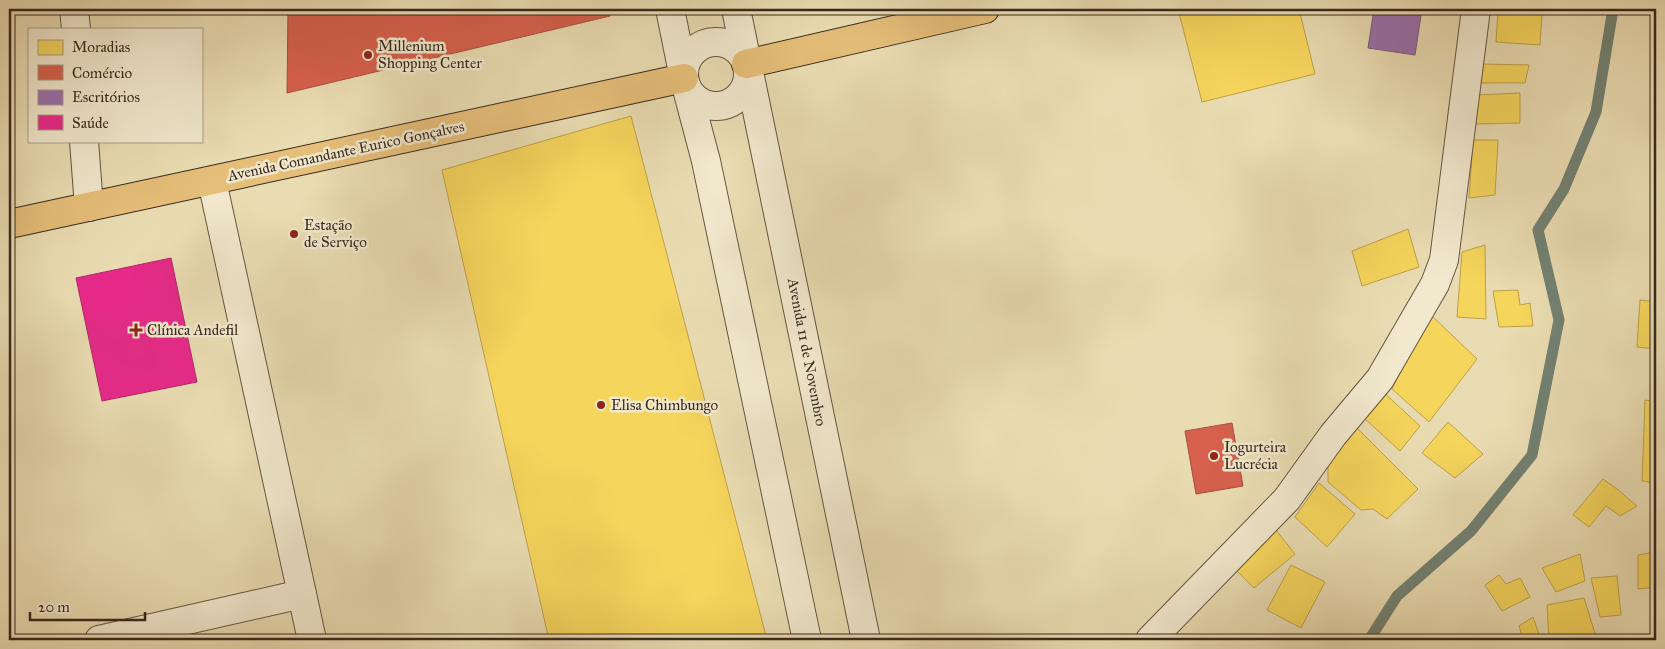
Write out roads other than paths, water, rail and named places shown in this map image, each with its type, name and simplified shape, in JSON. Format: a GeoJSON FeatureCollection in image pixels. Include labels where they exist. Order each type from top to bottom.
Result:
{"type":"FeatureCollection","features":[{"type":"Feature","properties":{"kind":"main road"},"geometry":{"type":"LineString","coordinates":[[746,64],[984,9]]}},
{"type":"Feature","properties":{"kind":"main road","name":"Avenida Comandante Eurico Gonçalves"},"geometry":{"type":"LineString","coordinates":[[9,224],[684,78]]}},
{"type":"Feature","properties":{"kind":"street"},"geometry":{"type":"LineString","coordinates":[[74,9],[76,28]]}},
{"type":"Feature","properties":{"kind":"street","name":"Avenida 11 de Novembro"},"geometry":{"type":"LineString","coordinates":[[670,9],[684,78],[706,161],[807,640]]}},
{"type":"Feature","properties":{"kind":"street","name":"Avenida 11 de Novembro"},"geometry":{"type":"LineString","coordinates":[[736,9],[746,64],[748,74],[743,91],[722,106],[712,105],[694,97],[687,89],[684,78],[684,70],[693,52],[700,46],[710,43],[728,45],[737,50],[746,64],[768,161],[866,640]]}},
{"type":"Feature","properties":{"kind":"street"},"geometry":{"type":"LineString","coordinates":[[1150,640],[1287,500],[1333,435],[1380,379],[1435,284],[1444,260],[1476,9]]}},
{"type":"Feature","properties":{"kind":"street"},"geometry":{"type":"LineString","coordinates":[[84,142],[89,207]]}},
{"type":"Feature","properties":{"kind":"street"},"geometry":{"type":"LineString","coordinates":[[212,181],[312,640]]}},
{"type":"Feature","properties":{"kind":"street"},"geometry":{"type":"LineString","coordinates":[[99,640],[302,594]]}},
{"type":"Feature","properties":{"kind":"waterway"},"geometry":{"type":"LineString","coordinates":[[1369,640],[1397,596],[1471,531],[1532,455],[1559,320],[1538,230],[1564,189],[1596,112],[1613,9]]}},
{"type":"Feature","properties":{"kind":"place","name":"Millenium Shopping Center"},"geometry":{"type":"Point","coordinates":[368,55]}},
{"type":"Feature","properties":{"kind":"place","name":"Estação de Serviço"},"geometry":{"type":"Point","coordinates":[294,234]}},
{"type":"Feature","properties":{"kind":"place","name":"Clínica Andefil"},"geometry":{"type":"Point","coordinates":[136,330]}},
{"type":"Feature","properties":{"kind":"place","name":"Elisa Chimbungo"},"geometry":{"type":"Point","coordinates":[601,405]}},
{"type":"Feature","properties":{"kind":"place","name":"Iogurteira Lucrécia"},"geometry":{"type":"Point","coordinates":[1214,456]}}]}
